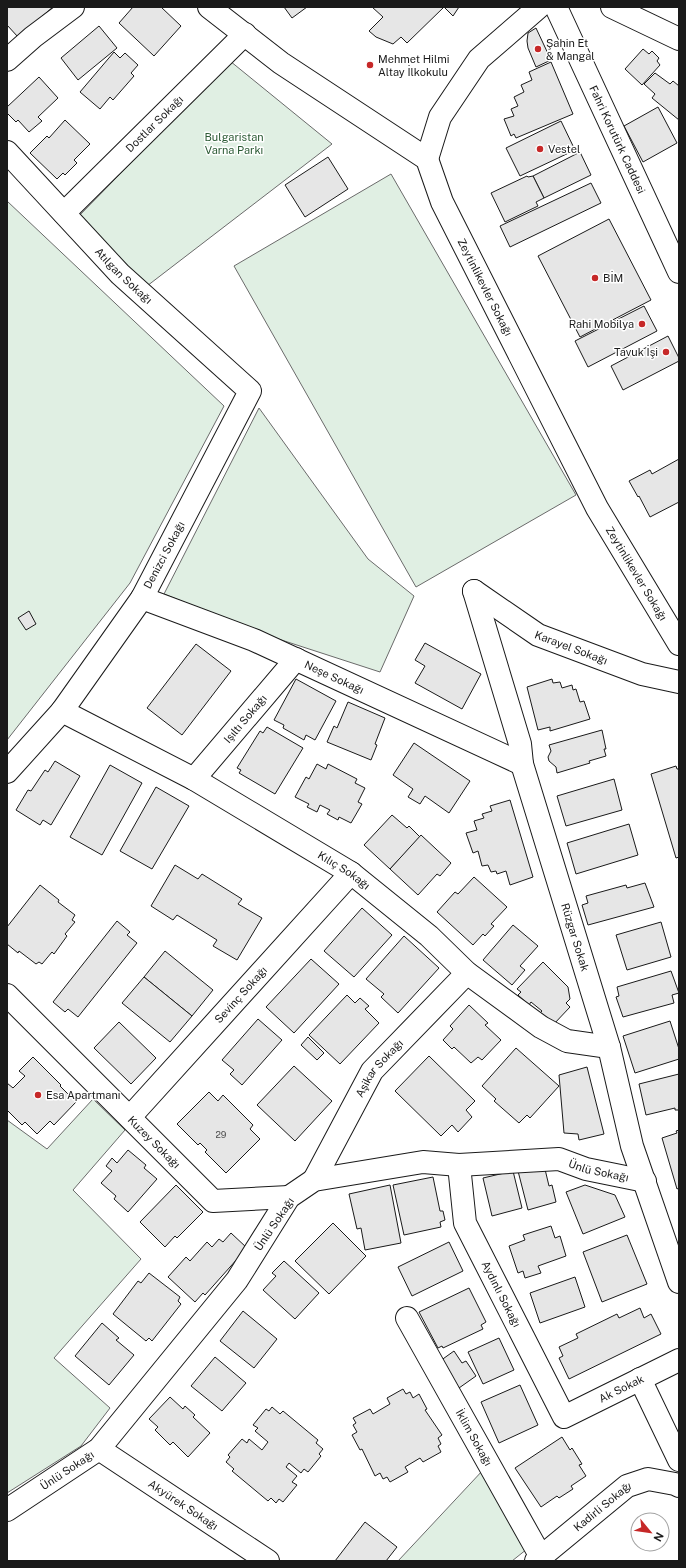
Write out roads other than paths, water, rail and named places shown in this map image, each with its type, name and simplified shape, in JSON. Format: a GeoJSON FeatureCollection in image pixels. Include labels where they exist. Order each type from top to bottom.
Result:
{"type":"FeatureCollection","features":[{"type":"Feature","properties":{"kind":"street"},"geometry":{"type":"LineString","coordinates":[[7,60],[32,37],[73,7]]}},
{"type":"Feature","properties":{"kind":"street"},"geometry":{"type":"LineString","coordinates":[[209,7],[281,63],[427,159],[440,117],[479,59],[539,7]]}},
{"type":"Feature","properties":{"kind":"street","name":"Fahri Korutürk Caddesi"},"geometry":{"type":"LineString","coordinates":[[556,7],[679,272]]}},
{"type":"Feature","properties":{"kind":"street"},"geometry":{"type":"LineString","coordinates":[[612,7],[679,39]]}},
{"type":"Feature","properties":{"kind":"street","name":"Dostlar Sokağı"},"geometry":{"type":"LineString","coordinates":[[64,213],[245,34]]}},
{"type":"Feature","properties":{"kind":"street","name":"Atılgan Sokağı"},"geometry":{"type":"LineString","coordinates":[[7,152],[120,274],[250,391]]}},
{"type":"Feature","properties":{"kind":"street","name":"Zeytinlikevler Sokağı"},"geometry":{"type":"LineString","coordinates":[[427,159],[442,202],[597,508],[679,644]]}},
{"type":"Feature","properties":{"kind":"street","name":"Denizci Sokağı"},"geometry":{"type":"LineString","coordinates":[[7,772],[62,711],[142,598],[250,391]]}},
{"type":"Feature","properties":{"kind":"street","name":"Karayel Sokağı"},"geometry":{"type":"LineString","coordinates":[[474,590],[538,635],[642,674],[679,682]]}},
{"type":"Feature","properties":{"kind":"street","name":"Rüzgar Sokak"},"geometry":{"type":"LineString","coordinates":[[474,590],[520,744],[522,764],[609,1048],[632,1146],[679,1282]]}},
{"type":"Feature","properties":{"kind":"street","name":"Neşe Sokağı"},"geometry":{"type":"LineString","coordinates":[[142,598],[254,640],[522,764]]}},
{"type":"Feature","properties":{"kind":"street","name":"Işıltı Sokağı"},"geometry":{"type":"LineString","coordinates":[[194,779],[296,659]]}},
{"type":"Feature","properties":{"kind":"street","name":"Kılıç Sokağı"},"geometry":{"type":"LineString","coordinates":[[62,711],[194,779],[350,873],[429,936],[467,973],[542,1027],[567,1040],[609,1048]]}},
{"type":"Feature","properties":{"kind":"street","name":"Sevinç Sokağı"},"geometry":{"type":"LineString","coordinates":[[130,1117],[350,873]]}},
{"type":"Feature","properties":{"kind":"street","name":"Aşikar Sokağı"},"geometry":{"type":"LineString","coordinates":[[314,1180],[372,1071],[467,973]]}},
{"type":"Feature","properties":{"kind":"street","name":"Kuzey Sokağı"},"geometry":{"type":"LineString","coordinates":[[7,995],[213,1201],[289,1197]]}},
{"type":"Feature","properties":{"kind":"street","name":"Ünlü Sokağı"},"geometry":{"type":"LineString","coordinates":[[7,1510],[99,1450],[237,1280],[289,1197],[314,1180],[423,1162],[459,1165],[559,1159],[586,1168],[645,1181]]}},
{"type":"Feature","properties":{"kind":"street","name":"Aydınlı Sokağı"},"geometry":{"type":"LineString","coordinates":[[459,1165],[465,1223],[564,1417]]}},
{"type":"Feature","properties":{"kind":"street","name":"İklim Sokağı"},"geometry":{"type":"LineString","coordinates":[[407,1318],[538,1559]]}},
{"type":"Feature","properties":{"kind":"street","name":"Ak Sokak"},"geometry":{"type":"LineString","coordinates":[[564,1417],[679,1360]]}},
{"type":"Feature","properties":{"kind":"street"},"geometry":{"type":"LineString","coordinates":[[640,1379],[679,1460]]}},
{"type":"Feature","properties":{"kind":"street","name":"Akyürek Sokağı"},"geometry":{"type":"LineString","coordinates":[[99,1450],[268,1561]]}},
{"type":"Feature","properties":{"kind":"street","name":"Kadirli Sokağı"},"geometry":{"type":"LineString","coordinates":[[538,1559],[627,1486],[648,1479],[679,1486]]}},
{"type":"Feature","properties":{"kind":"place","name":"Şahin Et & Mangal"},"geometry":{"type":"Point","coordinates":[538,49]}},
{"type":"Feature","properties":{"kind":"place","name":"Mehmet Hilmi Altay İlkokulu"},"geometry":{"type":"Point","coordinates":[370,65]}},
{"type":"Feature","properties":{"kind":"place","name":"Vestel"},"geometry":{"type":"Point","coordinates":[540,149]}},
{"type":"Feature","properties":{"kind":"place","name":"BİM"},"geometry":{"type":"Point","coordinates":[595,278]}},
{"type":"Feature","properties":{"kind":"place","name":"Rahi Mobilya"},"geometry":{"type":"Point","coordinates":[642,324]}},
{"type":"Feature","properties":{"kind":"place","name":"Tavuk İşi"},"geometry":{"type":"Point","coordinates":[666,352]}},
{"type":"Feature","properties":{"kind":"place","name":"Esa Apartmanı"},"geometry":{"type":"Point","coordinates":[38,1095]}},
{"type":"Feature","properties":{"kind":"park label","name":"Bulgaristan Varna Parkı"},"geometry":{"type":"Point","coordinates":[234,143]}}]}
